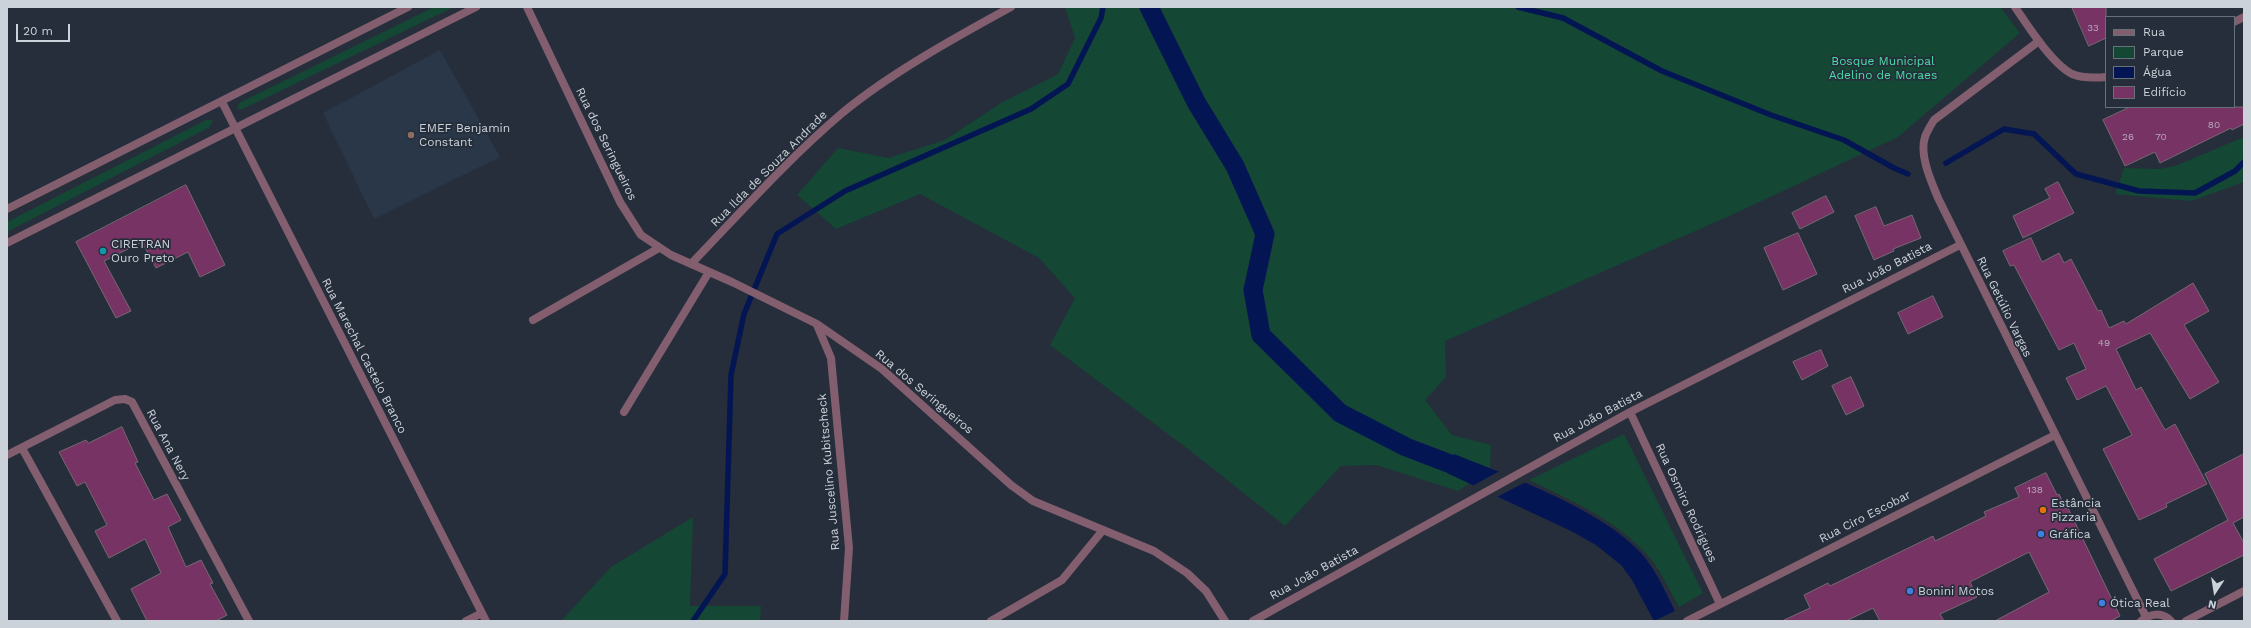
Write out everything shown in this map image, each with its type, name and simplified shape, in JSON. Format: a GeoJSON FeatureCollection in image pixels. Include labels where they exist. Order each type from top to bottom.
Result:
{"type":"FeatureCollection","features":[{"type":"Feature","properties":{"kind":"street"},"geometry":{"type":"LineString","coordinates":[[7,209],[408,7]]}},
{"type":"Feature","properties":{"kind":"street"},"geometry":{"type":"LineString","coordinates":[[7,243],[476,7]]}},
{"type":"Feature","properties":{"kind":"street","name":"Rua dos Seringueiros"},"geometry":{"type":"LineString","coordinates":[[527,7],[620,202],[642,235],[659,248],[690,264],[732,282],[817,324],[882,369],[1011,485],[1033,501],[1154,551],[1187,573],[1206,591],[1225,621]]}},
{"type":"Feature","properties":{"kind":"street","name":"Rua Ilda de Souza Andrade"},"geometry":{"type":"LineString","coordinates":[[690,264],[806,145],[842,113],[917,62],[1011,7]]}},
{"type":"Feature","properties":{"kind":"street"},"geometry":{"type":"LineString","coordinates":[[2015,7],[2039,41],[2055,60],[2072,74],[2091,78],[2105,77]]}},
{"type":"Feature","properties":{"kind":"street"},"geometry":{"type":"LineString","coordinates":[[2235,22],[2244,17]]}},
{"type":"Feature","properties":{"kind":"street","name":"Rua Getúlio Vargas"},"geometry":{"type":"LineString","coordinates":[[2039,41],[1950,106],[1934,120],[1924,137],[1924,154],[1932,184],[1960,244],[2144,619]]}},
{"type":"Feature","properties":{"kind":"street","name":"Rua Marechal Castelo Branco"},"geometry":{"type":"LineString","coordinates":[[222,102],[486,621]]}},
{"type":"Feature","properties":{"kind":"street","name":"Rua João Batista"},"geometry":{"type":"LineString","coordinates":[[1253,621],[1483,492],[1630,412],[1960,244]]}},
{"type":"Feature","properties":{"kind":"street"},"geometry":{"type":"LineString","coordinates":[[533,320],[659,248]]}},
{"type":"Feature","properties":{"kind":"street"},"geometry":{"type":"LineString","coordinates":[[624,412],[709,272]]}},
{"type":"Feature","properties":{"kind":"street","name":"Rua Juscelino Kubitscheck"},"geometry":{"type":"LineString","coordinates":[[817,324],[831,358],[849,548],[844,621]]}},
{"type":"Feature","properties":{"kind":"street","name":"Rua Ana Nery"},"geometry":{"type":"LineString","coordinates":[[7,455],[114,400],[125,399],[132,402],[249,621]]}},
{"type":"Feature","properties":{"kind":"street","name":"Rua Osmiro Rodrigues"},"geometry":{"type":"LineString","coordinates":[[1630,412],[1720,604]]}},
{"type":"Feature","properties":{"kind":"street","name":"Rua Ciro Escobar"},"geometry":{"type":"LineString","coordinates":[[1693,620],[1720,604],[2055,435]]}},
{"type":"Feature","properties":{"kind":"street"},"geometry":{"type":"LineString","coordinates":[[22,448],[117,621]]}},
{"type":"Feature","properties":{"kind":"street"},"geometry":{"type":"LineString","coordinates":[[991,621],[1062,580],[1103,530]]}},
{"type":"Feature","properties":{"kind":"street"},"geometry":{"type":"LineString","coordinates":[[2186,621],[2244,591]]}},
{"type":"Feature","properties":{"kind":"street"},"geometry":{"type":"LineString","coordinates":[[466,621],[482,613]]}},
{"type":"Feature","properties":{"kind":"street"},"geometry":{"type":"LineString","coordinates":[[2144,619],[2163,615],[2171,621]]}},
{"type":"Feature","properties":{"kind":"shaded area","name":"EMEF Benjamin Constant"},"geometry":{"type":"Polygon","coordinates":[[[440,50],[500,157],[374,219],[323,113],[440,50]]]}},
{"type":"Feature","properties":{"kind":"green space"},"geometry":{"type":"Polygon","coordinates":[[[434,7],[454,7],[243,109],[237,109],[239,103],[434,7]]]}},
{"type":"Feature","properties":{"kind":"green space","name":"Bosque Municipal Adelino de Moraes"},"geometry":{"type":"Polygon","coordinates":[[[1065,7],[2000,7],[2020,33],[1898,137],[1734,214],[1445,341],[1446,377],[1425,400],[1452,435],[1491,445],[1490,470],[1458,491],[1376,465],[1341,466],[1285,526],[1197,456],[1050,345],[1075,298],[1039,258],[920,194],[836,229],[797,195],[838,148],[888,158],[945,140],[1001,103],[1058,74],[1075,38],[1065,7]]]}},
{"type":"Feature","properties":{"kind":"green space"},"geometry":{"type":"Polygon","coordinates":[[[206,120],[213,120],[210,127],[7,232],[7,222],[206,120]]]}},
{"type":"Feature","properties":{"kind":"green space"},"geometry":{"type":"Polygon","coordinates":[[[2244,137],[2244,182],[2192,201],[2115,194],[2124,168],[2160,169],[2175,166],[2244,137]]]}},
{"type":"Feature","properties":{"kind":"green space"},"geometry":{"type":"Polygon","coordinates":[[[1624,434],[1703,593],[1679,607],[1649,557],[1623,532],[1593,512],[1529,480],[1624,434]]]}},
{"type":"Feature","properties":{"kind":"green space"},"geometry":{"type":"Polygon","coordinates":[[[693,517],[690,606],[761,606],[760,621],[561,621],[611,567],[693,517]]]}},
{"type":"Feature","properties":{"kind":"water"},"geometry":{"type":"Polygon","coordinates":[[[1454,454],[1553,495],[1602,522],[1623,537],[1641,553],[1653,568],[1680,621],[1654,621],[1632,580],[1621,565],[1596,545],[1571,531],[1447,473],[1454,454]]]}},
{"type":"Feature","properties":{"kind":"pier"},"geometry":{"type":"Polygon","coordinates":[[[1500,471],[1526,482],[1495,498],[1472,486],[1500,471]]]}},
{"type":"Feature","properties":{"kind":"pier"},"geometry":{"type":"Polygon","coordinates":[[[1677,610],[1682,621],[1654,621],[1677,610]]]}},
{"type":"Feature","properties":{"kind":"building"},"geometry":{"type":"Polygon","coordinates":[[[2072,7],[2106,7],[2105,38],[2089,46],[2072,7]]]}},
{"type":"Feature","properties":{"kind":"building"},"geometry":{"type":"Polygon","coordinates":[[[2244,107],[2244,124],[2232,130],[2231,128],[2160,163],[2155,152],[2125,166],[2103,120],[2128,108],[2244,107]]]}},
{"type":"Feature","properties":{"kind":"building"},"geometry":{"type":"Polygon","coordinates":[[[2058,182],[2074,213],[2023,238],[2013,216],[2050,198],[2045,189],[2058,182]]]}},
{"type":"Feature","properties":{"kind":"building","name":"CIRETRAN Ouro Preto"},"geometry":{"type":"Polygon","coordinates":[[[186,185],[225,265],[200,277],[188,252],[156,268],[142,242],[104,261],[131,311],[116,318],[76,242],[186,185]]]}},
{"type":"Feature","properties":{"kind":"building"},"geometry":{"type":"Polygon","coordinates":[[[1826,196],[1834,212],[1800,229],[1792,213],[1826,196]]]}},
{"type":"Feature","properties":{"kind":"building"},"geometry":{"type":"Polygon","coordinates":[[[1876,207],[1884,226],[1912,215],[1921,238],[1893,249],[1894,251],[1874,260],[1855,216],[1876,207]]]}},
{"type":"Feature","properties":{"kind":"building"},"geometry":{"type":"Polygon","coordinates":[[[1798,233],[1817,274],[1783,290],[1764,248],[1798,233]]]}},
{"type":"Feature","properties":{"kind":"building"},"geometry":{"type":"Polygon","coordinates":[[[2031,238],[2042,262],[2059,253],[2064,263],[2071,259],[2098,311],[2101,310],[2109,328],[2124,321],[2126,324],[2193,283],[2209,311],[2184,325],[2219,382],[2190,399],[2150,333],[2116,349],[2136,390],[2141,387],[2165,430],[2175,424],[2207,484],[2166,504],[2167,507],[2139,520],[2103,449],[2132,435],[2106,386],[2077,400],[2066,378],[2086,369],[2074,343],[2059,350],[2014,265],[2010,266],[2003,251],[2031,238]]]}},
{"type":"Feature","properties":{"kind":"building"},"geometry":{"type":"Polygon","coordinates":[[[1933,296],[1943,317],[1908,334],[1898,313],[1933,296]]]}},
{"type":"Feature","properties":{"kind":"building"},"geometry":{"type":"Polygon","coordinates":[[[1821,350],[1828,366],[1802,380],[1793,362],[1821,350]]]}},
{"type":"Feature","properties":{"kind":"building"},"geometry":{"type":"Polygon","coordinates":[[[1851,377],[1864,406],[1846,415],[1832,386],[1851,377]]]}},
{"type":"Feature","properties":{"kind":"building"},"geometry":{"type":"Polygon","coordinates":[[[122,427],[138,462],[135,463],[154,500],[167,494],[181,520],[168,527],[186,567],[201,560],[213,583],[210,584],[227,615],[216,621],[147,621],[131,589],[161,573],[145,539],[109,558],[95,531],[107,525],[85,482],[77,486],[59,452],[86,440],[88,443],[122,427]]]}},
{"type":"Feature","properties":{"kind":"building"},"geometry":{"type":"Polygon","coordinates":[[[2244,454],[2244,517],[2233,523],[2244,543],[2244,555],[2171,591],[2154,559],[2228,520],[2205,474],[2244,454]]]}},
{"type":"Feature","properties":{"kind":"building"},"geometry":{"type":"Polygon","coordinates":[[[2046,473],[2057,495],[2059,494],[2066,509],[2068,508],[2120,616],[2111,621],[1995,621],[2049,592],[2029,552],[1970,582],[1977,597],[1940,614],[1944,621],[1880,621],[1873,608],[1846,621],[1782,621],[1810,608],[1804,595],[1828,583],[1830,586],[1933,536],[1935,541],[1986,516],[1984,512],[2019,497],[2015,488],[2046,473]]]}},
{"type":"Feature","properties":{"kind":"waterway"},"geometry":{"type":"LineString","coordinates":[[693,621],[725,574],[731,375],[744,314],[777,234],[845,191],[1031,109],[1068,84],[1101,18],[1103,7]]}},
{"type":"Feature","properties":{"kind":"waterway"},"geometry":{"type":"LineString","coordinates":[[1149,7],[1196,102],[1235,166],[1265,234],[1253,290],[1261,335],[1340,413],[1406,447],[1474,473]]}},
{"type":"Feature","properties":{"kind":"waterway"},"geometry":{"type":"LineString","coordinates":[[1518,7],[1563,18],[1662,71],[1771,115],[1844,140],[1894,168],[1908,174]]}},
{"type":"Feature","properties":{"kind":"waterway"},"geometry":{"type":"LineString","coordinates":[[1946,163],[2004,129],[2034,134],[2076,174],[2139,191],[2195,193],[2235,171],[2244,162]]}},
{"type":"Feature","properties":{"kind":"place","name":"EMEF Benjamin Constant"},"geometry":{"type":"Point","coordinates":[411,135]}},
{"type":"Feature","properties":{"kind":"place","name":"CIRETRAN Ouro Preto"},"geometry":{"type":"Point","coordinates":[103,251]}},
{"type":"Feature","properties":{"kind":"place","name":"Estância Pizzaria"},"geometry":{"type":"Point","coordinates":[2043,510]}},
{"type":"Feature","properties":{"kind":"place","name":"Gráfica"},"geometry":{"type":"Point","coordinates":[2041,534]}},
{"type":"Feature","properties":{"kind":"place","name":"Bonini Motos"},"geometry":{"type":"Point","coordinates":[1910,591]}},
{"type":"Feature","properties":{"kind":"place","name":"Ótica Real"},"geometry":{"type":"Point","coordinates":[2102,603]}}]}
